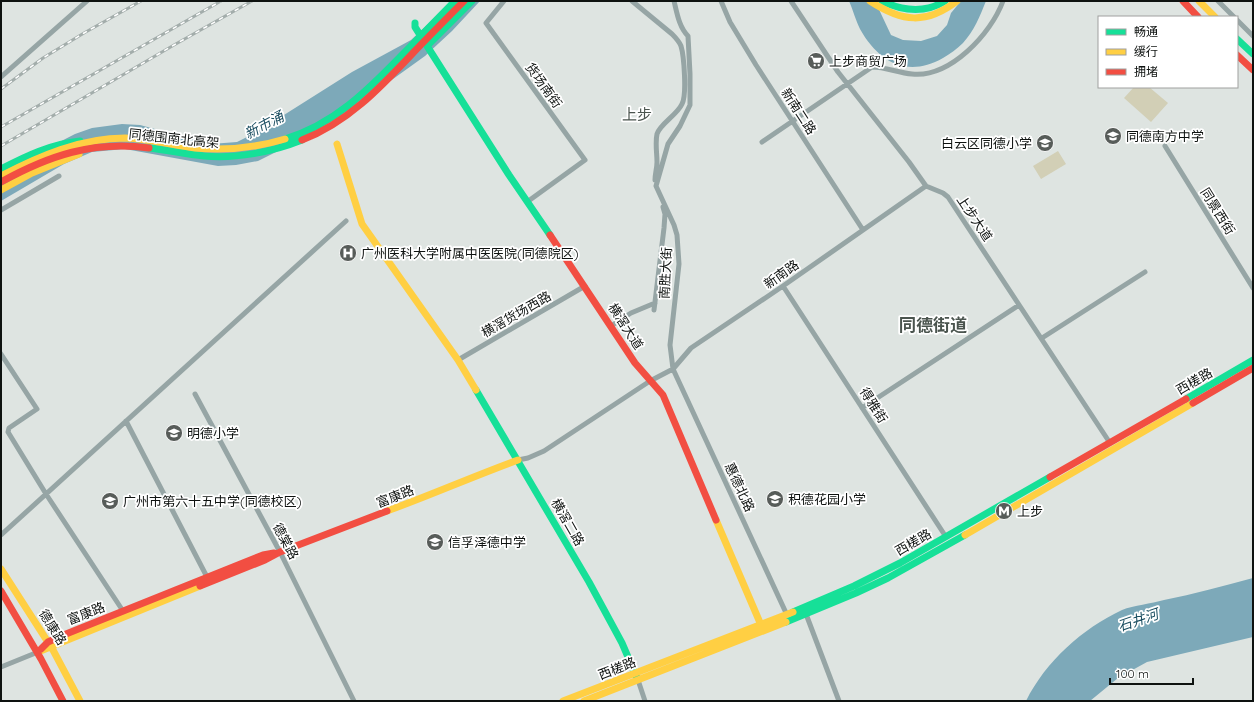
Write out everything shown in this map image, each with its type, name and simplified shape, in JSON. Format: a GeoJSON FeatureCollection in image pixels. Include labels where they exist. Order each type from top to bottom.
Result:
{"type":"FeatureCollection","features":[{"type":"Feature","properties":{"kind":"main road"},"geometry":{"type":"LineString","coordinates":[[426,45],[446,20],[454,1]]}},
{"type":"Feature","properties":{"kind":"main road","name":"同德围南北高架"},"geometry":{"type":"LineString","coordinates":[[1,176],[30,161],[54,152],[75,146],[112,139],[136,139],[194,148],[219,150],[268,144],[302,134],[328,121],[353,104],[454,1]]}},
{"type":"Feature","properties":{"kind":"main road","name":"同德围南北高架"},"geometry":{"type":"LineString","coordinates":[[1,182],[14,174],[52,158],[87,148],[111,145],[144,146],[206,156],[223,156],[271,149],[307,138],[332,126],[368,98],[464,1]]}},
{"type":"Feature","properties":{"kind":"main road"},"geometry":{"type":"LineString","coordinates":[[426,45],[472,1]]}},
{"type":"Feature","properties":{"kind":"main road"},"geometry":{"type":"LineString","coordinates":[[870,1],[881,9],[892,14],[912,18],[923,18],[941,12],[956,1]]}},
{"type":"Feature","properties":{"kind":"main road"},"geometry":{"type":"LineString","coordinates":[[882,1],[898,9],[912,11],[928,9],[945,1]]}},
{"type":"Feature","properties":{"kind":"main road"},"geometry":{"type":"LineString","coordinates":[[1183,1],[1197,16]]}},
{"type":"Feature","properties":{"kind":"main road"},"geometry":{"type":"LineString","coordinates":[[1199,1],[1214,16]]}},
{"type":"Feature","properties":{"kind":"main road","name":"横滘大道"},"geometry":{"type":"LineString","coordinates":[[415,25],[426,45],[527,202],[585,286],[639,369],[660,391],[674,419],[761,625]]}},
{"type":"Feature","properties":{"kind":"main road"},"geometry":{"type":"LineString","coordinates":[[1238,40],[1253,54]]}},
{"type":"Feature","properties":{"kind":"main road"},"geometry":{"type":"LineString","coordinates":[[1238,56],[1253,70]]}},
{"type":"Feature","properties":{"kind":"main road"},"geometry":{"type":"LineString","coordinates":[[1,169],[37,152],[61,144],[75,141],[112,139]]}},
{"type":"Feature","properties":{"kind":"main road","name":"横滘二路"},"geometry":{"type":"LineString","coordinates":[[337,144],[362,224],[458,360],[593,588],[619,637],[637,676]]}},
{"type":"Feature","properties":{"kind":"main road"},"geometry":{"type":"LineString","coordinates":[[1,190],[32,174],[97,147]]}},
{"type":"Feature","properties":{"kind":"main road","name":"西槎路"},"geometry":{"type":"LineString","coordinates":[[584,701],[637,676],[864,582],[946,537],[1253,360]]}},
{"type":"Feature","properties":{"kind":"main road","name":"西槎路"},"geometry":{"type":"LineString","coordinates":[[563,701],[637,676],[806,614],[856,593],[903,570],[1253,368]]}},
{"type":"Feature","properties":{"kind":"main road","name":"富康路"},"geometry":{"type":"LineString","coordinates":[[49,644],[259,563],[280,552],[518,460]]}},
{"type":"Feature","properties":{"kind":"main road","name":"富康路"},"geometry":{"type":"LineString","coordinates":[[38,652],[61,636],[263,555],[280,552]]}},
{"type":"Feature","properties":{"kind":"main road","name":"德康路"},"geometry":{"type":"LineString","coordinates":[[1,569],[49,644],[80,701]]}},
{"type":"Feature","properties":{"kind":"main road","name":"德康路"},"geometry":{"type":"LineString","coordinates":[[1,591],[38,652],[62,701]]}},
{"type":"Feature","properties":{"kind":"street"},"geometry":{"type":"LineString","coordinates":[[1,77],[88,1]]}},
{"type":"Feature","properties":{"kind":"street","name":"货场南街"},"geometry":{"type":"LineString","coordinates":[[504,1],[486,23],[585,160],[527,202]]}},
{"type":"Feature","properties":{"kind":"street"},"geometry":{"type":"LineString","coordinates":[[632,1],[677,39],[682,48],[685,86],[682,104],[678,111],[659,130],[657,135],[657,164],[655,180],[665,214],[654,310]]}},
{"type":"Feature","properties":{"kind":"street"},"geometry":{"type":"LineString","coordinates":[[656,186],[668,144],[680,126],[690,105],[688,36],[683,31],[679,22],[674,1]]}},
{"type":"Feature","properties":{"kind":"street","name":"新南二路"},"geometry":{"type":"LineString","coordinates":[[721,1],[730,22],[792,122],[863,230]]}},
{"type":"Feature","properties":{"kind":"street"},"geometry":{"type":"LineString","coordinates":[[791,1],[848,84],[926,186]]}},
{"type":"Feature","properties":{"kind":"street"},"geometry":{"type":"LineString","coordinates":[[762,142],[872,67],[880,67],[912,74],[935,72],[946,67],[985,34],[996,17],[1003,1]]}},
{"type":"Feature","properties":{"kind":"street"},"geometry":{"type":"LineString","coordinates":[[1218,1],[1233,16]]}},
{"type":"Feature","properties":{"kind":"street"},"geometry":{"type":"LineString","coordinates":[[1238,21],[1253,36]]}},
{"type":"Feature","properties":{"kind":"street","name":"同景西街"},"geometry":{"type":"LineString","coordinates":[[1164,146],[1253,288]]}},
{"type":"Feature","properties":{"kind":"street"},"geometry":{"type":"LineString","coordinates":[[1,210],[60,176]]}},
{"type":"Feature","properties":{"kind":"street","name":"南胜大街"},"geometry":{"type":"LineString","coordinates":[[656,186],[677,235],[679,264],[670,345],[673,369]]}},
{"type":"Feature","properties":{"kind":"street","name":"新南路"},"geometry":{"type":"LineString","coordinates":[[518,460],[528,458],[553,446],[650,380],[673,369],[691,348],[926,186]]}},
{"type":"Feature","properties":{"kind":"street","name":"上步大道"},"geometry":{"type":"LineString","coordinates":[[926,186],[948,196],[1110,443]]}},
{"type":"Feature","properties":{"kind":"street"},"geometry":{"type":"LineString","coordinates":[[1,535],[346,221]]}},
{"type":"Feature","properties":{"kind":"street"},"geometry":{"type":"LineString","coordinates":[[1042,338],[1145,272]]}},
{"type":"Feature","properties":{"kind":"street","name":"横滘货场西路"},"geometry":{"type":"LineString","coordinates":[[458,360],[585,286]]}},
{"type":"Feature","properties":{"kind":"street","name":"得雅街"},"geometry":{"type":"LineString","coordinates":[[783,286],[946,537]]}},
{"type":"Feature","properties":{"kind":"street"},"geometry":{"type":"LineString","coordinates":[[611,326],[632,313],[655,303]]}},
{"type":"Feature","properties":{"kind":"street"},"geometry":{"type":"LineString","coordinates":[[862,408],[1019,305]]}},
{"type":"Feature","properties":{"kind":"street"},"geometry":{"type":"LineString","coordinates":[[1,354],[37,409],[9,428],[8,432],[46,494],[124,611]]}},
{"type":"Feature","properties":{"kind":"street","name":"惠德北路"},"geometry":{"type":"LineString","coordinates":[[673,369],[787,614]]}},
{"type":"Feature","properties":{"kind":"street","name":"德棠路"},"geometry":{"type":"LineString","coordinates":[[195,394],[280,552],[354,701]]}},
{"type":"Feature","properties":{"kind":"street"},"geometry":{"type":"LineString","coordinates":[[126,421],[208,577]]}},
{"type":"Feature","properties":{"kind":"street"},"geometry":{"type":"LineString","coordinates":[[806,614],[839,701]]}},
{"type":"Feature","properties":{"kind":"street"},"geometry":{"type":"LineString","coordinates":[[1,668],[38,652]]}},
{"type":"Feature","properties":{"kind":"street","name":"横滘二路"},"geometry":{"type":"LineString","coordinates":[[637,676],[645,701]]}},
{"type":"Feature","properties":{"kind":"shaded area"},"geometry":{"type":"Polygon","coordinates":[[[1133,88],[1150,88],[1168,103],[1151,122],[1124,98],[1133,88]]]}},
{"type":"Feature","properties":{"kind":"shaded area"},"geometry":{"type":"Polygon","coordinates":[[[1058,151],[1066,164],[1041,179],[1033,166],[1058,151]]]}},
{"type":"Feature","properties":{"kind":"water"},"geometry":{"type":"Polygon","coordinates":[[[450,1],[480,1],[452,31],[425,56],[343,115],[302,139],[258,161],[236,165],[218,166],[125,149],[92,152],[64,164],[1,201],[1,179],[38,153],[75,134],[92,128],[122,124],[140,125],[211,144],[237,142],[257,132],[352,72],[411,40],[444,9],[450,1]]]}},
{"type":"Feature","properties":{"kind":"water"},"geometry":{"type":"Polygon","coordinates":[[[849,1],[875,1],[891,35],[903,40],[921,41],[937,36],[947,25],[951,13],[961,1],[986,1],[974,28],[963,43],[943,58],[930,64],[918,67],[906,67],[896,64],[876,51],[860,29],[849,1]]]}},
{"type":"Feature","properties":{"kind":"water","name":"石井河"},"geometry":{"type":"Polygon","coordinates":[[[1253,578],[1253,637],[1147,662],[1118,678],[1090,701],[1026,701],[1034,686],[1066,648],[1079,637],[1107,618],[1122,610],[1132,607],[1154,603],[1253,578]]]}},
{"type":"Feature","properties":{"kind":"railway"},"geometry":{"type":"LineString","coordinates":[[1,89],[43,58],[141,1]]}},
{"type":"Feature","properties":{"kind":"railway"},"geometry":{"type":"LineString","coordinates":[[1,127],[221,1]]}},
{"type":"Feature","properties":{"kind":"railway"},"geometry":{"type":"LineString","coordinates":[[1,146],[252,1]]}},
{"type":"Feature","properties":{"kind":"traffic: fast"},"geometry":{"type":"LineString","coordinates":[[285,139],[319,125],[334,116],[362,94],[455,1]]}},
{"type":"Feature","properties":{"kind":"traffic: fast"},"geometry":{"type":"LineString","coordinates":[[427,46],[472,1]]}},
{"type":"Feature","properties":{"kind":"traffic: fast"},"geometry":{"type":"LineString","coordinates":[[882,1],[898,7],[914,10],[929,8],[945,1]]}},
{"type":"Feature","properties":{"kind":"traffic: fast"},"geometry":{"type":"LineString","coordinates":[[415,23],[415,27],[509,175],[550,235]]}},
{"type":"Feature","properties":{"kind":"traffic: fast"},"geometry":{"type":"LineString","coordinates":[[1238,40],[1253,54]]}},
{"type":"Feature","properties":{"kind":"traffic: fast"},"geometry":{"type":"LineString","coordinates":[[149,148],[216,157],[254,154],[279,148],[302,140]]}},
{"type":"Feature","properties":{"kind":"traffic: fast"},"geometry":{"type":"LineString","coordinates":[[1,169],[29,155],[59,145],[80,141]]}},
{"type":"Feature","properties":{"kind":"traffic: fast"},"geometry":{"type":"LineString","coordinates":[[1186,399],[1253,360]]}},
{"type":"Feature","properties":{"kind":"traffic: fast"},"geometry":{"type":"LineString","coordinates":[[476,390],[589,582],[622,643],[637,678]]}},
{"type":"Feature","properties":{"kind":"traffic: fast"},"geometry":{"type":"LineString","coordinates":[[793,612],[854,586],[900,563],[1050,477]]}},
{"type":"Feature","properties":{"kind":"traffic: fast"},"geometry":{"type":"LineString","coordinates":[[786,622],[888,578],[965,535]]}},
{"type":"Feature","properties":{"kind":"traffic: slow"},"geometry":{"type":"LineString","coordinates":[[870,1],[903,17],[914,18],[935,14],[946,9],[957,1]]}},
{"type":"Feature","properties":{"kind":"traffic: slow"},"geometry":{"type":"LineString","coordinates":[[1199,1],[1214,16]]}},
{"type":"Feature","properties":{"kind":"traffic: slow"},"geometry":{"type":"LineString","coordinates":[[1,176],[45,155],[92,141],[125,138],[195,148],[229,149],[252,147],[285,139]]}},
{"type":"Feature","properties":{"kind":"traffic: slow"},"geometry":{"type":"LineString","coordinates":[[337,144],[362,224],[458,360],[476,390]]}},
{"type":"Feature","properties":{"kind":"traffic: slow"},"geometry":{"type":"LineString","coordinates":[[1,190],[32,173],[79,154]]}},
{"type":"Feature","properties":{"kind":"traffic: slow"},"geometry":{"type":"LineString","coordinates":[[965,535],[1193,403]]}},
{"type":"Feature","properties":{"kind":"traffic: slow"},"geometry":{"type":"LineString","coordinates":[[387,511],[518,460]]}},
{"type":"Feature","properties":{"kind":"traffic: slow"},"geometry":{"type":"LineString","coordinates":[[716,520],[761,625]]}},
{"type":"Feature","properties":{"kind":"traffic: slow"},"geometry":{"type":"LineString","coordinates":[[1,569],[53,650],[80,701]]}},
{"type":"Feature","properties":{"kind":"traffic: slow"},"geometry":{"type":"LineString","coordinates":[[38,652],[200,586]]}},
{"type":"Feature","properties":{"kind":"traffic: slow"},"geometry":{"type":"LineString","coordinates":[[563,701],[793,612]]}},
{"type":"Feature","properties":{"kind":"traffic: slow"},"geometry":{"type":"LineString","coordinates":[[584,701],[786,622]]}},
{"type":"Feature","properties":{"kind":"traffic: jam"},"geometry":{"type":"LineString","coordinates":[[302,140],[334,124],[375,92],[464,1]]}},
{"type":"Feature","properties":{"kind":"traffic: jam"},"geometry":{"type":"LineString","coordinates":[[1183,1],[1197,16]]}},
{"type":"Feature","properties":{"kind":"traffic: jam"},"geometry":{"type":"LineString","coordinates":[[1238,56],[1253,70]]}},
{"type":"Feature","properties":{"kind":"traffic: jam"},"geometry":{"type":"LineString","coordinates":[[1,182],[36,165],[72,152],[109,146],[149,148]]}},
{"type":"Feature","properties":{"kind":"traffic: jam"},"geometry":{"type":"LineString","coordinates":[[550,235],[635,363],[663,395],[716,520]]}},
{"type":"Feature","properties":{"kind":"traffic: jam"},"geometry":{"type":"LineString","coordinates":[[1193,403],[1253,368]]}},
{"type":"Feature","properties":{"kind":"traffic: jam"},"geometry":{"type":"LineString","coordinates":[[1050,477],[1186,399]]}},
{"type":"Feature","properties":{"kind":"traffic: jam"},"geometry":{"type":"LineString","coordinates":[[200,586],[265,560],[280,552],[387,511]]}},
{"type":"Feature","properties":{"kind":"traffic: jam"},"geometry":{"type":"LineString","coordinates":[[41,649],[48,642],[61,636],[263,555],[274,553]]}},
{"type":"Feature","properties":{"kind":"traffic: jam"},"geometry":{"type":"LineString","coordinates":[[1,591],[41,659],[63,701]]}},
{"type":"Feature","properties":{"kind":"place","name":"上步商贸广场"},"geometry":{"type":"Point","coordinates":[816,61]}},
{"type":"Feature","properties":{"kind":"place","name":"同德南方中学"},"geometry":{"type":"Point","coordinates":[1113,136]}},
{"type":"Feature","properties":{"kind":"place","name":"白云区同德小学"},"geometry":{"type":"Point","coordinates":[1045,143]}},
{"type":"Feature","properties":{"kind":"place","name":"广州医科大学附属中医医院(同德院区)"},"geometry":{"type":"Point","coordinates":[348,253]}},
{"type":"Feature","properties":{"kind":"place","name":"明德小学"},"geometry":{"type":"Point","coordinates":[174,433]}},
{"type":"Feature","properties":{"kind":"place","name":"积德花园小学"},"geometry":{"type":"Point","coordinates":[775,499]}},
{"type":"Feature","properties":{"kind":"place","name":"广州市第六十五中学(同德校区)"},"geometry":{"type":"Point","coordinates":[110,501]}},
{"type":"Feature","properties":{"kind":"place","name":"上步"},"geometry":{"type":"Point","coordinates":[1004,511]}},
{"type":"Feature","properties":{"kind":"place","name":"信孚泽德中学"},"geometry":{"type":"Point","coordinates":[435,542]}},
{"type":"Feature","properties":{"kind":"district","name":"上步"},"geometry":{"type":"Point","coordinates":[637,114]}},
{"type":"Feature","properties":{"kind":"district","name":"同德街道"},"geometry":{"type":"Point","coordinates":[933,324]}},
{"type":"Feature","properties":{"kind":"water label","name":"新市涌"},"geometry":{"type":"Point","coordinates":[264,125]}}]}
